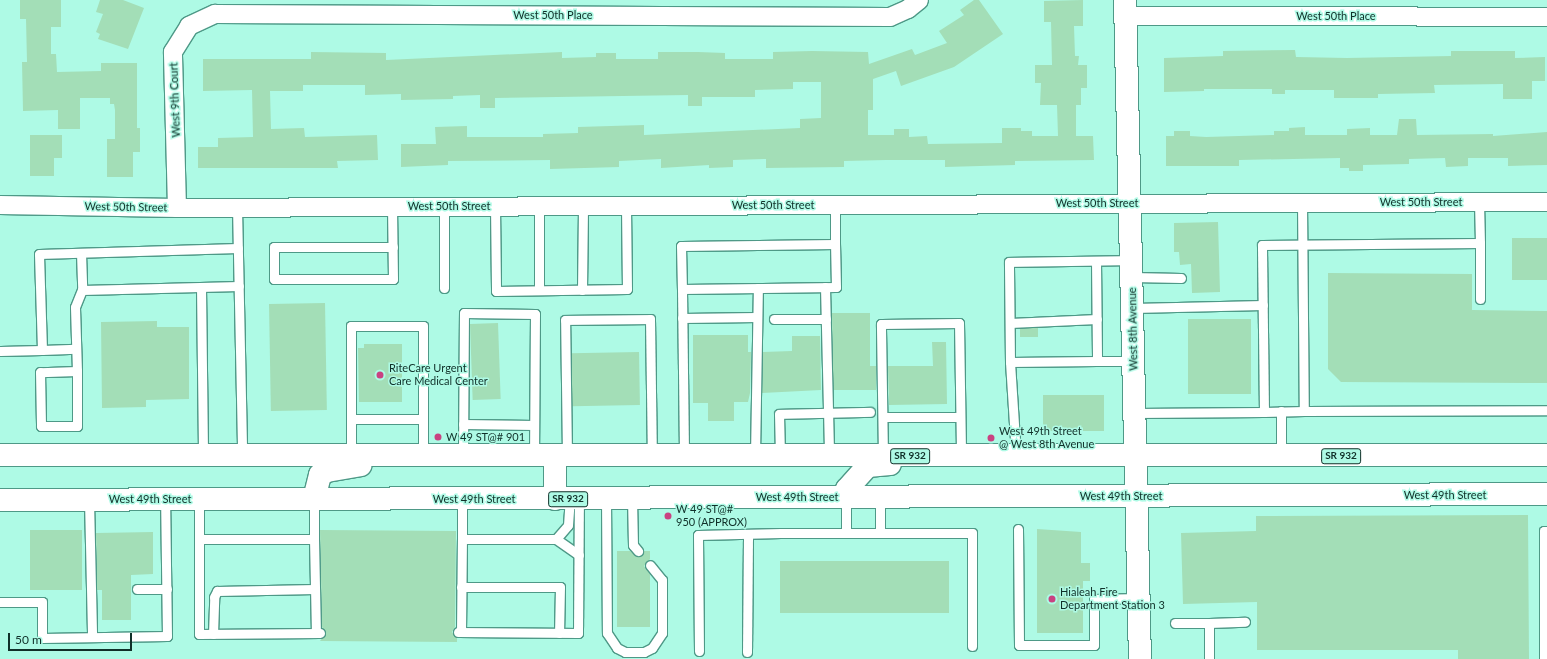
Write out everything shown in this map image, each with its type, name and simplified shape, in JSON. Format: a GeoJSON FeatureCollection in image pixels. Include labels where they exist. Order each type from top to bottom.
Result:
{"type":"FeatureCollection","features":[{"type":"Feature","properties":{"kind":"main road","name":"West 8th Avenue"},"geometry":{"type":"LineString","coordinates":[[1125,8],[1131,203],[1140,659]]}},
{"type":"Feature","properties":{"kind":"main road","name":"SR 932"},"geometry":{"type":"LineString","coordinates":[[0,455],[1547,455]]}},
{"type":"Feature","properties":{"kind":"main road"},"geometry":{"type":"LineString","coordinates":[[314,499],[316,482],[320,475],[328,471],[418,455]]}},
{"type":"Feature","properties":{"kind":"main road"},"geometry":{"type":"LineString","coordinates":[[561,455],[568,498]]}},
{"type":"Feature","properties":{"kind":"main road"},"geometry":{"type":"LineString","coordinates":[[846,497],[847,489],[868,466],[937,464],[965,456]]}},
{"type":"Feature","properties":{"kind":"main road","name":"West 49th Street"},"geometry":{"type":"LineString","coordinates":[[0,500],[1540,493]]}},
{"type":"Feature","properties":{"kind":"street","name":"West 50th Place"},"geometry":{"type":"LineString","coordinates":[[215,14],[890,17],[908,9],[919,0]]}},
{"type":"Feature","properties":{"kind":"street","name":"West 50th Place"},"geometry":{"type":"LineString","coordinates":[[1125,8],[1547,17]]}},
{"type":"Feature","properties":{"kind":"street","name":"West 9th Court"},"geometry":{"type":"LineString","coordinates":[[177,208],[174,52],[189,26],[215,14]]}},
{"type":"Feature","properties":{"kind":"street","name":"West 50th Street"},"geometry":{"type":"LineString","coordinates":[[0,206],[237,208],[835,204],[1547,202]]}},
{"type":"Feature","properties":{"kind":"lane"},"geometry":{"type":"LineString","coordinates":[[1302,202],[1304,412]]}},
{"type":"Feature","properties":{"kind":"lane"},"geometry":{"type":"LineString","coordinates":[[1479,202],[1480,299]]}},
{"type":"Feature","properties":{"kind":"lane"},"geometry":{"type":"LineString","coordinates":[[682,289],[836,287],[835,204]]}},
{"type":"Feature","properties":{"kind":"lane"},"geometry":{"type":"LineString","coordinates":[[495,206],[496,291],[627,289],[626,205]]}},
{"type":"Feature","properties":{"kind":"lane"},"geometry":{"type":"LineString","coordinates":[[444,206],[444,288]]}},
{"type":"Feature","properties":{"kind":"lane"},"geometry":{"type":"LineString","coordinates":[[539,206],[539,290]]}},
{"type":"Feature","properties":{"kind":"lane"},"geometry":{"type":"LineString","coordinates":[[582,290],[583,206]]}},
{"type":"Feature","properties":{"kind":"lane"},"geometry":{"type":"LineString","coordinates":[[392,207],[393,279],[274,279],[274,247],[392,247]]}},
{"type":"Feature","properties":{"kind":"lane"},"geometry":{"type":"LineString","coordinates":[[237,208],[242,455]]}},
{"type":"Feature","properties":{"kind":"lane"},"geometry":{"type":"LineString","coordinates":[[684,455],[681,246],[835,244]]}},
{"type":"Feature","properties":{"kind":"lane"},"geometry":{"type":"LineString","coordinates":[[1264,412],[1262,245],[1480,244]]}},
{"type":"Feature","properties":{"kind":"lane"},"geometry":{"type":"LineString","coordinates":[[42,350],[39,254],[238,248]]}},
{"type":"Feature","properties":{"kind":"lane"},"geometry":{"type":"LineString","coordinates":[[77,371],[40,372],[41,426],[77,426],[77,371],[75,307],[82,290],[81,253]]}},
{"type":"Feature","properties":{"kind":"lane"},"geometry":{"type":"LineString","coordinates":[[1096,261],[1097,361]]}},
{"type":"Feature","properties":{"kind":"lane"},"geometry":{"type":"LineString","coordinates":[[1016,455],[1010,362],[1009,262],[1096,261],[1181,278]]}},
{"type":"Feature","properties":{"kind":"lane"},"geometry":{"type":"LineString","coordinates":[[82,290],[239,286]]}},
{"type":"Feature","properties":{"kind":"lane"},"geometry":{"type":"LineString","coordinates":[[201,287],[203,455]]}},
{"type":"Feature","properties":{"kind":"lane"},"geometry":{"type":"LineString","coordinates":[[825,287],[829,455]]}},
{"type":"Feature","properties":{"kind":"lane"},"geometry":{"type":"LineString","coordinates":[[755,455],[758,288]]}},
{"type":"Feature","properties":{"kind":"lane"},"geometry":{"type":"LineString","coordinates":[[1133,308],[1263,305]]}},
{"type":"Feature","properties":{"kind":"lane"},"geometry":{"type":"LineString","coordinates":[[463,455],[464,313],[535,314],[534,455]]}},
{"type":"Feature","properties":{"kind":"lane"},"geometry":{"type":"LineString","coordinates":[[682,318],[757,317]]}},
{"type":"Feature","properties":{"kind":"lane"},"geometry":{"type":"LineString","coordinates":[[561,455],[565,320],[650,319],[652,455]]}},
{"type":"Feature","properties":{"kind":"lane"},"geometry":{"type":"LineString","coordinates":[[774,319],[826,319]]}},
{"type":"Feature","properties":{"kind":"lane"},"geometry":{"type":"LineString","coordinates":[[1010,322],[1097,319]]}},
{"type":"Feature","properties":{"kind":"lane"},"geometry":{"type":"LineString","coordinates":[[883,456],[881,324],[959,323],[960,417],[965,456]]}},
{"type":"Feature","properties":{"kind":"lane"},"geometry":{"type":"LineString","coordinates":[[351,455],[351,326],[423,326],[423,419],[418,455]]}},
{"type":"Feature","properties":{"kind":"lane"},"geometry":{"type":"LineString","coordinates":[[0,351],[76,349]]}},
{"type":"Feature","properties":{"kind":"lane"},"geometry":{"type":"LineString","coordinates":[[1010,362],[1134,361]]}},
{"type":"Feature","properties":{"kind":"lane"},"geometry":{"type":"LineString","coordinates":[[1135,413],[1547,410]]}},
{"type":"Feature","properties":{"kind":"lane"},"geometry":{"type":"LineString","coordinates":[[780,455],[780,414],[870,412]]}},
{"type":"Feature","properties":{"kind":"lane"},"geometry":{"type":"LineString","coordinates":[[1281,412],[1281,456]]}},
{"type":"Feature","properties":{"kind":"lane"},"geometry":{"type":"LineString","coordinates":[[882,417],[960,417]]}},
{"type":"Feature","properties":{"kind":"lane"},"geometry":{"type":"LineString","coordinates":[[351,419],[423,419]]}},
{"type":"Feature","properties":{"kind":"lane"},"geometry":{"type":"LineString","coordinates":[[463,424],[534,425]]}},
{"type":"Feature","properties":{"kind":"lane"},"geometry":{"type":"LineString","coordinates":[[846,497],[846,532]]}},
{"type":"Feature","properties":{"kind":"lane"},"geometry":{"type":"LineString","coordinates":[[880,497],[880,532]]}},
{"type":"Feature","properties":{"kind":"lane"},"geometry":{"type":"LineString","coordinates":[[462,498],[459,632],[578,633],[578,555],[568,498]]}},
{"type":"Feature","properties":{"kind":"lane"},"geometry":{"type":"LineString","coordinates":[[556,539],[568,525],[568,498]]}},
{"type":"Feature","properties":{"kind":"lane"},"geometry":{"type":"LineString","coordinates":[[606,498],[607,633],[617,648],[626,652],[644,652],[652,648],[662,633],[662,580],[650,566]]}},
{"type":"Feature","properties":{"kind":"lane"},"geometry":{"type":"LineString","coordinates":[[632,498],[633,545],[638,551]]}},
{"type":"Feature","properties":{"kind":"lane"},"geometry":{"type":"LineString","coordinates":[[0,602],[42,602],[42,638],[167,636],[165,499]]}},
{"type":"Feature","properties":{"kind":"lane"},"geometry":{"type":"LineString","coordinates":[[199,499],[199,634],[213,634],[318,633],[315,589],[314,499]]}},
{"type":"Feature","properties":{"kind":"lane"},"geometry":{"type":"LineString","coordinates":[[89,500],[92,637]]}},
{"type":"Feature","properties":{"kind":"lane"},"geometry":{"type":"LineString","coordinates":[[1018,529],[1019,645],[1094,644],[1094,599],[1139,598]]}},
{"type":"Feature","properties":{"kind":"lane"},"geometry":{"type":"LineString","coordinates":[[1544,659],[1544,531],[1547,531]]}},
{"type":"Feature","properties":{"kind":"lane"},"geometry":{"type":"LineString","coordinates":[[700,650],[698,535],[846,532],[972,532],[972,646]]}},
{"type":"Feature","properties":{"kind":"lane"},"geometry":{"type":"LineString","coordinates":[[747,652],[748,534]]}},
{"type":"Feature","properties":{"kind":"lane"},"geometry":{"type":"LineString","coordinates":[[199,539],[314,539]]}},
{"type":"Feature","properties":{"kind":"lane"},"geometry":{"type":"LineString","coordinates":[[462,539],[556,539],[578,555]]}},
{"type":"Feature","properties":{"kind":"lane"},"geometry":{"type":"LineString","coordinates":[[461,587],[560,587],[559,633]]}},
{"type":"Feature","properties":{"kind":"lane"},"geometry":{"type":"LineString","coordinates":[[137,589],[166,589]]}},
{"type":"Feature","properties":{"kind":"lane"},"geometry":{"type":"LineString","coordinates":[[213,634],[214,597],[217,591],[315,589]]}},
{"type":"Feature","properties":{"kind":"lane"},"geometry":{"type":"LineString","coordinates":[[1209,622],[1209,659]]}},
{"type":"Feature","properties":{"kind":"lane"},"geometry":{"type":"LineString","coordinates":[[1175,623],[1245,622]]}},
{"type":"Feature","properties":{"kind":"building"},"geometry":{"type":"Polygon","coordinates":[[[20,0],[61,0],[61,27],[51,27],[51,54],[56,54],[57,72],[101,71],[101,63],[137,63],[137,128],[140,128],[140,152],[133,152],[133,177],[107,177],[107,139],[115,139],[115,110],[114,104],[110,104],[110,98],[80,98],[80,129],[58,129],[58,110],[23,111],[22,62],[27,62],[26,19],[20,19],[20,0]]]}},
{"type":"Feature","properties":{"kind":"building"},"geometry":{"type":"Polygon","coordinates":[[[100,0],[123,0],[144,8],[128,49],[98,39],[100,34],[96,32],[103,14],[96,12],[100,0]]]}},
{"type":"Feature","properties":{"kind":"building"},"geometry":{"type":"Polygon","coordinates":[[[974,0],[979,0],[1003,34],[954,67],[901,86],[896,71],[873,79],[873,110],[868,110],[868,135],[894,135],[894,129],[909,129],[909,137],[927,136],[928,144],[1002,143],[1002,128],[1021,128],[1021,131],[1032,131],[1032,136],[1058,136],[1057,105],[1040,105],[1041,83],[1035,83],[1035,65],[1052,65],[1051,22],[1044,22],[1044,1],[1083,0],[1083,26],[1074,26],[1075,56],[1079,56],[1078,65],[1087,65],[1087,88],[1081,88],[1081,105],[1076,105],[1076,136],[1093,136],[1094,160],[1015,161],[1015,165],[945,167],[945,160],[844,161],[844,167],[766,168],[766,159],[733,160],[733,167],[709,168],[709,165],[661,168],[661,159],[619,161],[619,167],[550,169],[550,160],[448,161],[448,165],[401,167],[401,144],[436,144],[435,127],[467,126],[467,137],[543,137],[543,134],[578,133],[578,127],[644,125],[644,135],[800,128],[800,119],[821,118],[821,82],[793,82],[793,89],[755,90],[755,97],[702,97],[702,106],[688,106],[688,95],[495,98],[495,108],[480,108],[480,95],[453,96],[453,99],[401,100],[401,94],[365,95],[365,85],[303,85],[303,91],[270,91],[271,129],[304,128],[305,137],[377,135],[378,160],[337,161],[338,168],[198,168],[198,147],[218,147],[218,138],[253,137],[252,90],[203,91],[203,59],[311,59],[311,52],[386,53],[386,60],[562,52],[562,58],[596,57],[596,53],[616,53],[616,59],[658,59],[658,52],[698,52],[725,53],[725,59],[773,59],[773,52],[812,51],[868,52],[869,64],[912,49],[915,55],[947,43],[939,31],[964,15],[960,10],[974,0]]]}},
{"type":"Feature","properties":{"kind":"building"},"geometry":{"type":"Polygon","coordinates":[[[1295,50],[1296,57],[1347,58],[1451,56],[1451,51],[1515,51],[1515,58],[1545,57],[1545,81],[1532,81],[1532,99],[1503,99],[1503,84],[1434,85],[1435,93],[1378,94],[1378,98],[1334,98],[1334,90],[1285,90],[1285,94],[1272,94],[1272,89],[1204,89],[1204,91],[1164,92],[1164,58],[1223,56],[1223,51],[1295,50]]]}},
{"type":"Feature","properties":{"kind":"building"},"geometry":{"type":"Polygon","coordinates":[[[1399,119],[1416,119],[1417,135],[1493,134],[1493,136],[1547,132],[1547,165],[1508,166],[1508,158],[1468,158],[1468,166],[1446,167],[1445,158],[1409,159],[1409,164],[1363,165],[1363,171],[1349,171],[1349,168],[1340,168],[1340,158],[1239,160],[1239,166],[1166,166],[1166,136],[1174,136],[1174,131],[1190,131],[1190,136],[1206,137],[1274,135],[1274,131],[1289,131],[1289,128],[1305,127],[1305,135],[1347,135],[1347,129],[1370,128],[1370,135],[1397,135],[1399,119]]]}},
{"type":"Feature","properties":{"kind":"building"},"geometry":{"type":"Polygon","coordinates":[[[30,135],[62,135],[62,158],[54,158],[54,176],[30,176],[30,135]]]}},
{"type":"Feature","properties":{"kind":"building"},"geometry":{"type":"Polygon","coordinates":[[[1218,222],[1220,292],[1192,293],[1191,264],[1180,265],[1179,252],[1174,252],[1174,223],[1218,222]]]}},
{"type":"Feature","properties":{"kind":"building"},"geometry":{"type":"Polygon","coordinates":[[[1512,238],[1547,238],[1547,280],[1512,280],[1512,238]]]}},
{"type":"Feature","properties":{"kind":"building"},"geometry":{"type":"Polygon","coordinates":[[[1328,273],[1472,274],[1472,310],[1547,311],[1547,383],[1341,382],[1328,369],[1328,273]]]}},
{"type":"Feature","properties":{"kind":"building"},"geometry":{"type":"Polygon","coordinates":[[[325,303],[327,410],[271,411],[269,304],[325,303]]]}},
{"type":"Feature","properties":{"kind":"building"},"geometry":{"type":"Polygon","coordinates":[[[832,313],[870,313],[870,366],[876,366],[876,390],[833,390],[832,313]]]}},
{"type":"Feature","properties":{"kind":"building"},"geometry":{"type":"Polygon","coordinates":[[[1188,319],[1251,319],[1251,394],[1188,394],[1188,319]]]}},
{"type":"Feature","properties":{"kind":"building"},"geometry":{"type":"Polygon","coordinates":[[[157,321],[157,327],[189,327],[189,399],[146,400],[146,407],[102,408],[101,322],[157,321]]]}},
{"type":"Feature","properties":{"kind":"building"},"geometry":{"type":"Polygon","coordinates":[[[498,323],[501,399],[473,400],[470,324],[498,323]]]}},
{"type":"Feature","properties":{"kind":"building"},"geometry":{"type":"Polygon","coordinates":[[[1020,328],[1038,328],[1038,337],[1020,337],[1020,328]]]}},
{"type":"Feature","properties":{"kind":"building"},"geometry":{"type":"Polygon","coordinates":[[[693,335],[748,335],[748,352],[751,352],[750,393],[748,402],[734,402],[734,421],[708,421],[708,403],[693,403],[693,335]]]}},
{"type":"Feature","properties":{"kind":"building"},"geometry":{"type":"Polygon","coordinates":[[[792,336],[820,336],[821,390],[762,393],[763,352],[792,351],[792,336]]]}},
{"type":"Feature","properties":{"kind":"building"},"geometry":{"type":"Polygon","coordinates":[[[932,342],[946,342],[947,404],[889,405],[888,366],[933,366],[932,342]]]}},
{"type":"Feature","properties":{"kind":"building","name":"RiteCare Urgent Care Medical Center"},"geometry":{"type":"Polygon","coordinates":[[[364,344],[402,344],[402,402],[359,402],[358,348],[364,348],[364,344]]]}},
{"type":"Feature","properties":{"kind":"building"},"geometry":{"type":"Polygon","coordinates":[[[639,352],[640,405],[572,406],[571,353],[639,352]]]}},
{"type":"Feature","properties":{"kind":"building"},"geometry":{"type":"Polygon","coordinates":[[[1043,395],[1104,395],[1104,431],[1043,431],[1043,395]]]}},
{"type":"Feature","properties":{"kind":"building"},"geometry":{"type":"Polygon","coordinates":[[[1528,515],[1529,659],[1458,659],[1458,650],[1257,650],[1257,602],[1183,604],[1181,533],[1256,531],[1256,516],[1528,515]]]}},
{"type":"Feature","properties":{"kind":"building"},"geometry":{"type":"Polygon","coordinates":[[[1037,529],[1081,532],[1081,563],[1090,563],[1090,581],[1083,581],[1083,633],[1037,633],[1037,529]]]}},
{"type":"Feature","properties":{"kind":"building"},"geometry":{"type":"Polygon","coordinates":[[[30,530],[82,530],[82,590],[30,590],[30,530]]]}},
{"type":"Feature","properties":{"kind":"building"},"geometry":{"type":"Polygon","coordinates":[[[320,530],[456,531],[455,627],[452,632],[457,638],[457,642],[320,641],[326,633],[322,627],[320,530]]]}},
{"type":"Feature","properties":{"kind":"building"},"geometry":{"type":"Polygon","coordinates":[[[153,532],[153,574],[131,575],[131,620],[102,620],[102,590],[97,590],[96,533],[153,532]]]}},
{"type":"Feature","properties":{"kind":"building"},"geometry":{"type":"Polygon","coordinates":[[[617,551],[630,551],[639,557],[644,551],[650,551],[650,559],[644,566],[650,574],[650,627],[617,627],[617,551]]]}},
{"type":"Feature","properties":{"kind":"building"},"geometry":{"type":"Polygon","coordinates":[[[780,561],[949,561],[949,613],[780,613],[780,561]]]}},
{"type":"Feature","properties":{"kind":"place","name":"RiteCare Urgent Care Medical Center"},"geometry":{"type":"Point","coordinates":[380,375]}},
{"type":"Feature","properties":{"kind":"place","name":"W 49 ST@# 901"},"geometry":{"type":"Point","coordinates":[438,437]}},
{"type":"Feature","properties":{"kind":"place","name":"West 49th Street @ West 8th Avenue"},"geometry":{"type":"Point","coordinates":[991,438]}},
{"type":"Feature","properties":{"kind":"place","name":"W 49 ST@# 950 (APPROX)"},"geometry":{"type":"Point","coordinates":[668,516]}},
{"type":"Feature","properties":{"kind":"place","name":"Hialeah Fire Department Station 3"},"geometry":{"type":"Point","coordinates":[1052,599]}}]}
